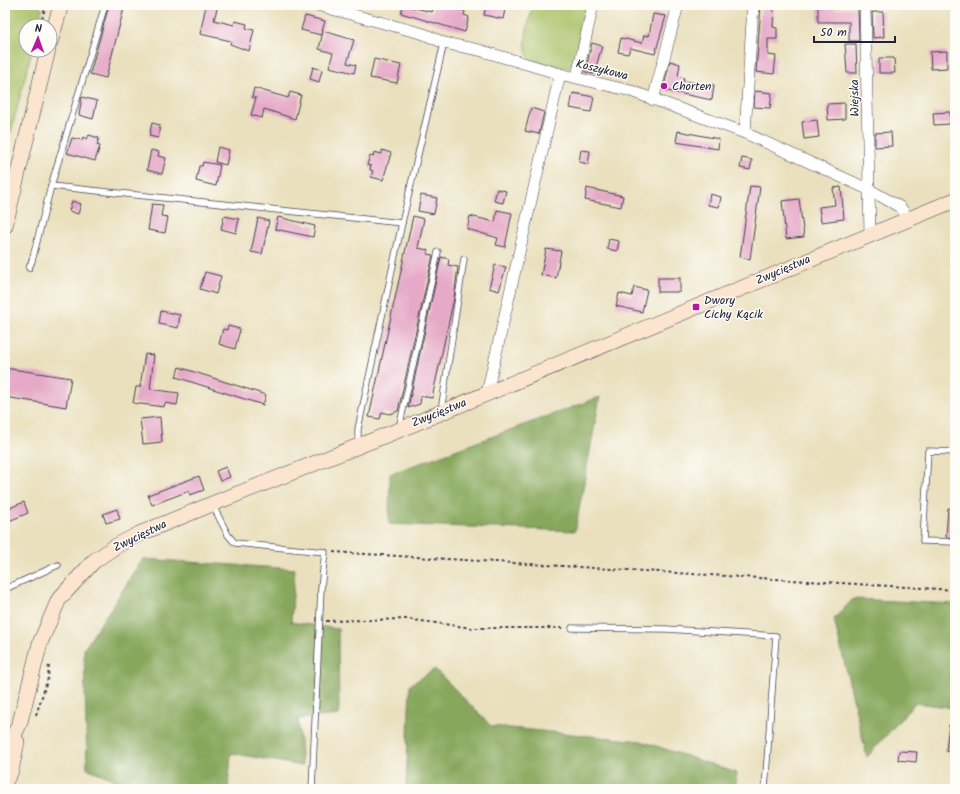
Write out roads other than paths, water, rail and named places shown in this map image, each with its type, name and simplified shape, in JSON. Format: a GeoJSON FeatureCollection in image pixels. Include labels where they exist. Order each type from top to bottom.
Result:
{"type":"FeatureCollection","features":[{"type":"Feature","properties":{"kind":"street"},"geometry":{"type":"LineString","coordinates":[[57,18],[61,5]]}},
{"type":"Feature","properties":{"kind":"street","name":"Koszykowa"},"geometry":{"type":"LineString","coordinates":[[317,5],[424,34],[444,43],[479,50],[560,74],[576,76],[631,91],[745,133],[870,190],[900,207],[908,218]]}},
{"type":"Feature","properties":{"kind":"street"},"geometry":{"type":"LineString","coordinates":[[576,76],[593,5]]}},
{"type":"Feature","properties":{"kind":"street"},"geometry":{"type":"LineString","coordinates":[[653,100],[678,5]]}},
{"type":"Feature","properties":{"kind":"street"},"geometry":{"type":"LineString","coordinates":[[745,133],[753,5]]}},
{"type":"Feature","properties":{"kind":"street","name":"Wiejska"},"geometry":{"type":"LineString","coordinates":[[865,5],[870,190]]}},
{"type":"Feature","properties":{"kind":"street"},"geometry":{"type":"LineString","coordinates":[[5,226],[46,58]]}},
{"type":"Feature","properties":{"kind":"street"},"geometry":{"type":"LineString","coordinates":[[487,393],[560,74]]}},
{"type":"Feature","properties":{"kind":"street"},"geometry":{"type":"LineString","coordinates":[[870,190],[870,234]]}},
{"type":"Feature","properties":{"kind":"street","name":"Zwycięstwa"},"geometry":{"type":"LineString","coordinates":[[5,782],[15,758],[27,720],[40,643],[59,599],[94,561],[116,546],[140,534],[212,504],[399,430],[441,411],[955,200]]}},
{"type":"Feature","properties":{"kind":"street","name":"Zwycięstwa"},"geometry":{"type":"LineString","coordinates":[[5,756],[27,720]]}},
{"type":"Feature","properties":{"kind":"lane"},"geometry":{"type":"LineString","coordinates":[[29,268],[51,186],[105,5]]}},
{"type":"Feature","properties":{"kind":"lane"},"geometry":{"type":"LineString","coordinates":[[358,445],[358,429],[402,223],[444,43]]}},
{"type":"Feature","properties":{"kind":"lane"},"geometry":{"type":"LineString","coordinates":[[51,186],[402,223]]}},
{"type":"Feature","properties":{"kind":"lane"},"geometry":{"type":"LineString","coordinates":[[399,430],[438,252]]}},
{"type":"Feature","properties":{"kind":"lane"},"geometry":{"type":"LineString","coordinates":[[441,411],[464,260]]}},
{"type":"Feature","properties":{"kind":"lane"},"geometry":{"type":"LineString","coordinates":[[955,452],[928,451],[922,541],[955,542]]}},
{"type":"Feature","properties":{"kind":"lane"},"geometry":{"type":"LineString","coordinates":[[212,504],[228,535],[235,543],[325,552],[320,588],[312,789]]}},
{"type":"Feature","properties":{"kind":"lane"},"geometry":{"type":"LineString","coordinates":[[5,589],[58,565]]}},
{"type":"Feature","properties":{"kind":"lane"},"geometry":{"type":"LineString","coordinates":[[572,628],[666,629],[776,636],[765,789]]}},
{"type":"Feature","properties":{"kind":"place","name":"Chorten"},"geometry":{"type":"Point","coordinates":[664,86]}},
{"type":"Feature","properties":{"kind":"place","name":"Dwory Cichy Kącik"},"geometry":{"type":"Point","coordinates":[696,307]}}]}
